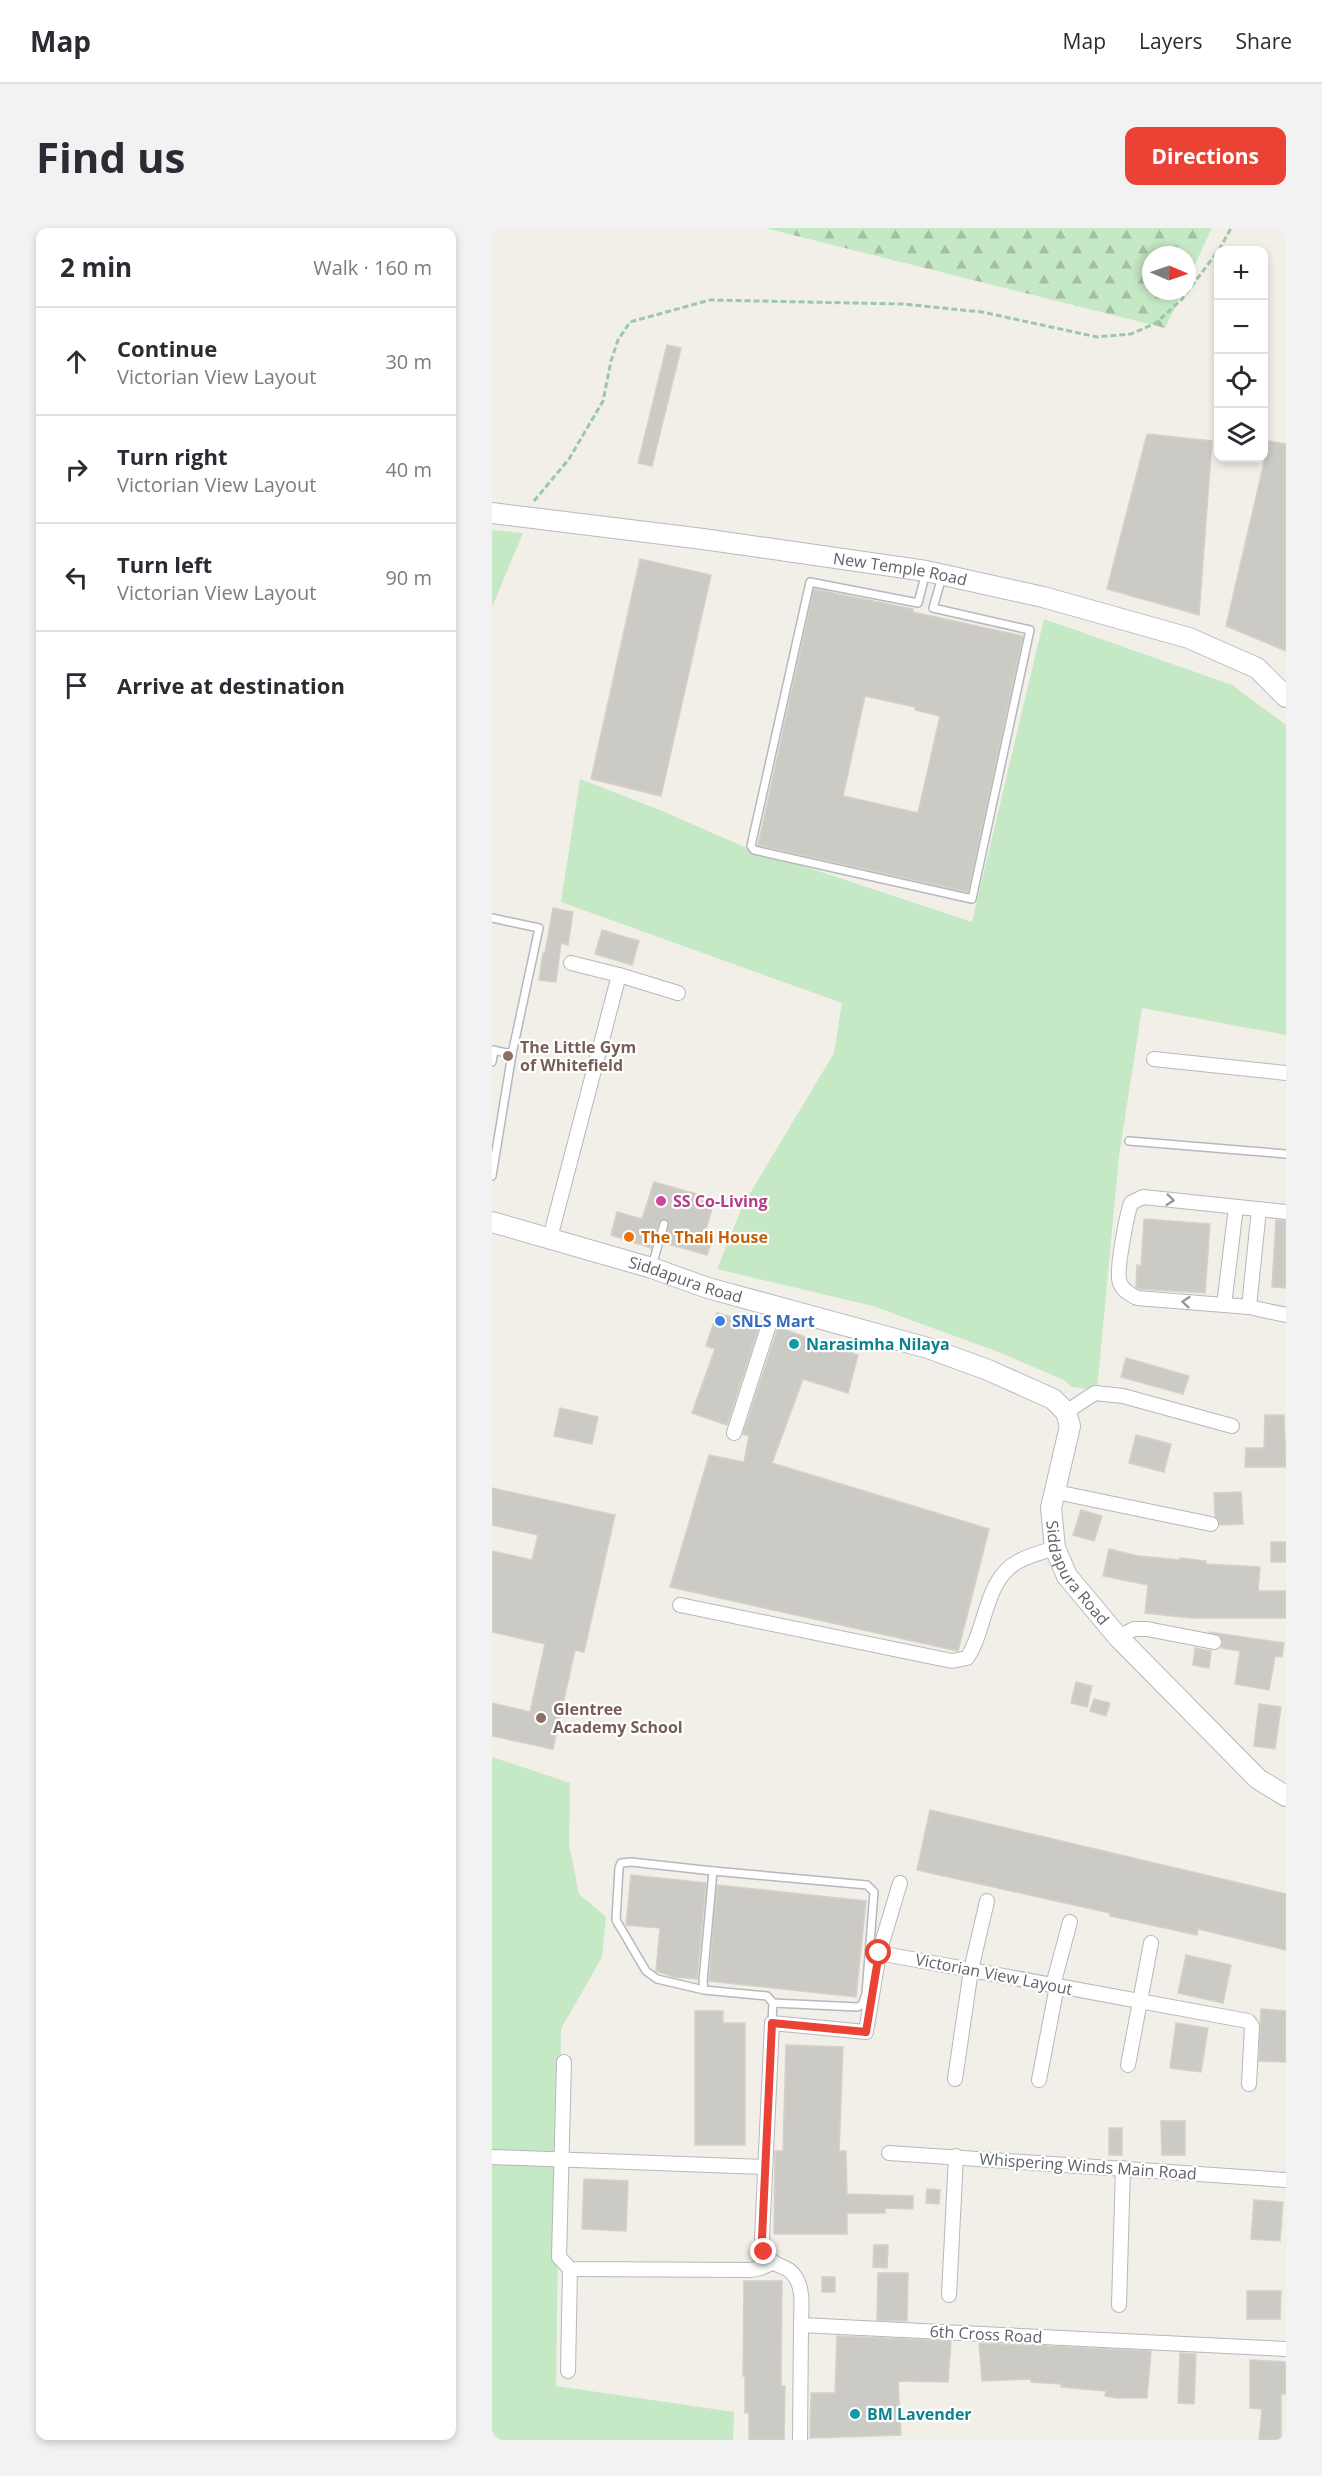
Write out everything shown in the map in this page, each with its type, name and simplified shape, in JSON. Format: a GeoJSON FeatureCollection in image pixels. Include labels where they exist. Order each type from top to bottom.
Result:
{"type":"FeatureCollection","features":[{"type":"Feature","properties":{"kind":"street","name":"New Temple Road"},"geometry":{"type":"LineString","coordinates":[[492,513],[703,539],[934,573],[1043,597],[1189,638],[1257,668],[1283,691]]}},
{"type":"Feature","properties":{"kind":"street"},"geometry":{"type":"LineString","coordinates":[[571,963],[678,993]]}},
{"type":"Feature","properties":{"kind":"street"},"geometry":{"type":"LineString","coordinates":[[550,1238],[620,975]]}},
{"type":"Feature","properties":{"kind":"street"},"geometry":{"type":"LineString","coordinates":[[1154,1059],[1286,1073]]}},
{"type":"Feature","properties":{"kind":"street"},"geometry":{"type":"LineString","coordinates":[[1286,1212],[1143,1197],[1131,1203],[1126,1216],[1118,1280],[1124,1290],[1137,1298],[1249,1307],[1286,1315]]}},
{"type":"Feature","properties":{"kind":"street"},"geometry":{"type":"LineString","coordinates":[[1224,1305],[1236,1207]]}},
{"type":"Feature","properties":{"kind":"street"},"geometry":{"type":"LineString","coordinates":[[1249,1307],[1259,1209]]}},
{"type":"Feature","properties":{"kind":"street","name":"Siddapura Road"},"geometry":{"type":"LineString","coordinates":[[492,1222],[652,1268],[708,1288],[928,1348],[988,1370],[1053,1399],[1066,1412],[1070,1426],[1051,1508],[1054,1548],[1067,1576],[1118,1637],[1258,1779],[1286,1796]]}},
{"type":"Feature","properties":{"kind":"street"},"geometry":{"type":"LineString","coordinates":[[734,1433],[775,1306]]}},
{"type":"Feature","properties":{"kind":"street"},"geometry":{"type":"LineString","coordinates":[[1066,1412],[1095,1393],[1123,1396],[1232,1426]]}},
{"type":"Feature","properties":{"kind":"street"},"geometry":{"type":"LineString","coordinates":[[1056,1492],[1211,1524]]}},
{"type":"Feature","properties":{"kind":"street"},"geometry":{"type":"LineString","coordinates":[[680,1605],[952,1661],[967,1658],[976,1646],[986,1610],[1003,1573],[1019,1561],[1054,1548]]}},
{"type":"Feature","properties":{"kind":"street"},"geometry":{"type":"LineString","coordinates":[[1118,1637],[1134,1629],[1146,1629],[1214,1642]]}},
{"type":"Feature","properties":{"kind":"street"},"geometry":{"type":"LineString","coordinates":[[800,2440],[801,2291],[795,2276],[772,2263],[764,2252],[762,2238],[772,2023],[866,2032],[879,1953],[900,1883]]}},
{"type":"Feature","properties":{"kind":"street"},"geometry":{"type":"LineString","coordinates":[[955,2079],[971,1970],[987,1901]]}},
{"type":"Feature","properties":{"kind":"street"},"geometry":{"type":"LineString","coordinates":[[1039,2080],[1055,1986],[1070,1922]]}},
{"type":"Feature","properties":{"kind":"street"},"geometry":{"type":"LineString","coordinates":[[1128,2065],[1151,1943]]}},
{"type":"Feature","properties":{"kind":"street","name":"Victorian View Layout"},"geometry":{"type":"LineString","coordinates":[[879,1953],[1248,2021],[1252,2026],[1249,2084]]}},
{"type":"Feature","properties":{"kind":"street"},"geometry":{"type":"LineString","coordinates":[[564,2062],[559,2257],[570,2269],[568,2371]]}},
{"type":"Feature","properties":{"kind":"street","name":"Whispering Winds Main Road"},"geometry":{"type":"LineString","coordinates":[[889,2153],[1286,2180]]}},
{"type":"Feature","properties":{"kind":"street"},"geometry":{"type":"LineString","coordinates":[[950,2295],[956,2156]]}},
{"type":"Feature","properties":{"kind":"street"},"geometry":{"type":"LineString","coordinates":[[492,2157],[765,2167]]}},
{"type":"Feature","properties":{"kind":"street"},"geometry":{"type":"LineString","coordinates":[[1119,2305],[1123,2168]]}},
{"type":"Feature","properties":{"kind":"street"},"geometry":{"type":"LineString","coordinates":[[570,2269],[750,2270],[772,2263]]}},
{"type":"Feature","properties":{"kind":"street","name":"6th Cross Road"},"geometry":{"type":"LineString","coordinates":[[801,2325],[1286,2349]]}},
{"type":"Feature","properties":{"kind":"lane"},"geometry":{"type":"LineString","coordinates":[[934,573],[933,608],[1030,630],[972,899],[754,850],[751,846],[810,582],[918,603],[934,573]]}},
{"type":"Feature","properties":{"kind":"lane"},"geometry":{"type":"LineString","coordinates":[[492,918],[539,928],[513,1054],[492,1176]]}},
{"type":"Feature","properties":{"kind":"lane"},"geometry":{"type":"LineString","coordinates":[[492,1062],[493,1050],[513,1054]]}},
{"type":"Feature","properties":{"kind":"lane"},"geometry":{"type":"LineString","coordinates":[[1129,1141],[1286,1154]]}},
{"type":"Feature","properties":{"kind":"lane"},"geometry":{"type":"LineString","coordinates":[[652,1268],[664,1224]]}},
{"type":"Feature","properties":{"kind":"lane"},"geometry":{"type":"LineString","coordinates":[[772,2023],[773,2003],[767,1996],[704,1990],[651,1976],[619,1926],[615,1914],[621,1863],[631,1862],[867,1885],[874,1892],[866,1994],[862,2005],[857,2007],[773,2003]]}},
{"type":"Feature","properties":{"kind":"lane"},"geometry":{"type":"LineString","coordinates":[[704,1990],[713,1871]]}},
{"type":"Feature","properties":{"kind":"path"},"geometry":{"type":"LineString","coordinates":[[1222,246],[1231,228]]}},
{"type":"Feature","properties":{"kind":"path"},"geometry":{"type":"LineString","coordinates":[[522,516],[569,459],[603,401],[611,360],[618,340],[630,322],[710,300],[892,303],[982,312],[1097,337],[1131,334],[1156,323],[1182,299],[1214,257]]}},
{"type":"Feature","properties":{"kind":"green space"},"geometry":{"type":"Polygon","coordinates":[[[765,228],[1212,228],[1196,262],[1196,246],[1142,246],[1142,300],[1178,300],[1165,328],[765,228]]]}},
{"type":"Feature","properties":{"kind":"green space"},"geometry":{"type":"Polygon","coordinates":[[[492,530],[523,533],[492,607],[492,530]]]}},
{"type":"Feature","properties":{"kind":"green space"},"geometry":{"type":"Polygon","coordinates":[[[1044,619],[1232,685],[1286,725],[1286,1035],[1142,1008],[1119,1156],[1097,1390],[1072,1387],[1064,1380],[1001,1353],[873,1306],[717,1269],[743,1205],[834,1053],[842,1003],[561,902],[580,779],[660,810],[742,846],[972,922],[1044,619]]]}},
{"type":"Feature","properties":{"kind":"green space"},"geometry":{"type":"Polygon","coordinates":[[[492,1757],[570,1783],[569,1844],[579,1894],[606,1917],[602,1957],[561,2029],[556,2386],[734,2412],[733,2440],[492,2440],[492,1757]]]}},
{"type":"Feature","properties":{"kind":"building"},"geometry":{"type":"Polygon","coordinates":[[[667,345],[681,348],[652,466],[638,463],[667,345]]]}},
{"type":"Feature","properties":{"kind":"building"},"geometry":{"type":"Polygon","coordinates":[[[1147,434],[1212,441],[1199,615],[1107,589],[1147,434]]]}},
{"type":"Feature","properties":{"kind":"building"},"geometry":{"type":"Polygon","coordinates":[[[1269,441],[1286,444],[1286,651],[1226,626],[1264,462],[1268,462],[1269,441]]]}},
{"type":"Feature","properties":{"kind":"building"},"geometry":{"type":"Polygon","coordinates":[[[640,559],[711,575],[661,796],[591,779],[640,559]]]}},
{"type":"Feature","properties":{"kind":"building"},"geometry":{"type":"Polygon","coordinates":[[[814,589],[913,609],[913,612],[1023,636],[968,892],[758,845],[814,589]],[[865,696],[843,796],[918,813],[940,716],[915,710],[915,707],[865,696]]]}},
{"type":"Feature","properties":{"kind":"building"},"geometry":{"type":"Polygon","coordinates":[[[553,908],[573,912],[568,945],[561,943],[556,982],[539,980],[553,908]]]}},
{"type":"Feature","properties":{"kind":"building"},"geometry":{"type":"Polygon","coordinates":[[[602,930],[639,941],[632,965],[595,954],[602,930]]]}},
{"type":"Feature","properties":{"kind":"building"},"geometry":{"type":"Polygon","coordinates":[[[654,1182],[715,1199],[704,1236],[712,1239],[707,1255],[664,1243],[669,1225],[665,1219],[659,1222],[651,1248],[611,1235],[617,1212],[642,1219],[654,1182]]]}},
{"type":"Feature","properties":{"kind":"building"},"geometry":{"type":"Polygon","coordinates":[[[1144,1219],[1210,1224],[1205,1293],[1136,1287],[1137,1265],[1141,1266],[1144,1219]]]}},
{"type":"Feature","properties":{"kind":"building"},"geometry":{"type":"Polygon","coordinates":[[[1276,1220],[1286,1221],[1286,1288],[1272,1287],[1276,1220]]]}},
{"type":"Feature","properties":{"kind":"building"},"geometry":{"type":"Polygon","coordinates":[[[717,1313],[760,1324],[727,1425],[692,1413],[715,1349],[706,1346],[717,1313]]]}},
{"type":"Feature","properties":{"kind":"building"},"geometry":{"type":"Polygon","coordinates":[[[780,1328],[858,1355],[848,1393],[803,1379],[772,1463],[989,1529],[958,1651],[670,1587],[709,1455],[744,1462],[749,1436],[743,1434],[777,1330],[780,1328]]]}},
{"type":"Feature","properties":{"kind":"building"},"geometry":{"type":"Polygon","coordinates":[[[1126,1358],[1189,1376],[1183,1394],[1121,1377],[1126,1358]]]}},
{"type":"Feature","properties":{"kind":"building"},"geometry":{"type":"Polygon","coordinates":[[[560,1408],[598,1417],[592,1444],[554,1436],[560,1408]]]}},
{"type":"Feature","properties":{"kind":"building"},"geometry":{"type":"Polygon","coordinates":[[[1265,1415],[1284,1415],[1286,1467],[1245,1467],[1246,1448],[1264,1448],[1265,1415]]]}},
{"type":"Feature","properties":{"kind":"building"},"geometry":{"type":"Polygon","coordinates":[[[1136,1435],[1171,1444],[1164,1472],[1129,1463],[1136,1435]]]}},
{"type":"Feature","properties":{"kind":"building"},"geometry":{"type":"Polygon","coordinates":[[[492,1488],[615,1515],[584,1652],[575,1650],[553,1749],[492,1736],[492,1703],[530,1712],[545,1644],[492,1632],[492,1551],[532,1560],[538,1535],[492,1525],[492,1488]]]}},
{"type":"Feature","properties":{"kind":"building"},"geometry":{"type":"Polygon","coordinates":[[[1241,1492],[1243,1524],[1220,1525],[1215,1516],[1214,1493],[1241,1492]]]}},
{"type":"Feature","properties":{"kind":"building"},"geometry":{"type":"Polygon","coordinates":[[[1081,1510],[1102,1516],[1094,1541],[1073,1535],[1081,1510]]]}},
{"type":"Feature","properties":{"kind":"building"},"geometry":{"type":"Polygon","coordinates":[[[1271,1542],[1286,1542],[1286,1562],[1271,1562],[1271,1542]]]}},
{"type":"Feature","properties":{"kind":"building"},"geometry":{"type":"Polygon","coordinates":[[[1109,1549],[1138,1556],[1206,1561],[1206,1564],[1260,1567],[1258,1591],[1286,1591],[1286,1618],[1191,1618],[1145,1613],[1148,1585],[1103,1576],[1109,1549]]]}},
{"type":"Feature","properties":{"kind":"building"},"geometry":{"type":"Polygon","coordinates":[[[1209,1632],[1284,1643],[1282,1657],[1275,1656],[1269,1690],[1235,1684],[1240,1651],[1221,1648],[1223,1643],[1220,1636],[1209,1632]]]}},
{"type":"Feature","properties":{"kind":"building"},"geometry":{"type":"Polygon","coordinates":[[[1195,1648],[1211,1651],[1209,1668],[1193,1665],[1195,1648]]]}},
{"type":"Feature","properties":{"kind":"building"},"geometry":{"type":"Polygon","coordinates":[[[1076,1682],[1092,1686],[1087,1707],[1071,1703],[1076,1682]]]}},
{"type":"Feature","properties":{"kind":"building"},"geometry":{"type":"Polygon","coordinates":[[[1094,1699],[1110,1703],[1106,1716],[1090,1711],[1094,1699]]]}},
{"type":"Feature","properties":{"kind":"building"},"geometry":{"type":"Polygon","coordinates":[[[1259,1704],[1281,1707],[1275,1749],[1254,1746],[1259,1704]]]}},
{"type":"Feature","properties":{"kind":"building"},"geometry":{"type":"Polygon","coordinates":[[[930,1810],[1286,1894],[1286,1950],[1198,1929],[1197,1935],[917,1870],[930,1810]]]}},
{"type":"Feature","properties":{"kind":"building"},"geometry":{"type":"Polygon","coordinates":[[[631,1875],[706,1883],[697,1979],[674,1977],[656,1971],[660,1928],[626,1925],[631,1875]]]}},
{"type":"Feature","properties":{"kind":"building"},"geometry":{"type":"Polygon","coordinates":[[[717,1885],[866,1901],[856,1997],[709,1981],[717,1885]]]}},
{"type":"Feature","properties":{"kind":"building"},"geometry":{"type":"Polygon","coordinates":[[[1186,1955],[1231,1965],[1223,2003],[1178,1993],[1186,1955]]]}},
{"type":"Feature","properties":{"kind":"building"},"geometry":{"type":"Polygon","coordinates":[[[1261,2009],[1286,2011],[1286,2062],[1259,2061],[1261,2009]]]}},
{"type":"Feature","properties":{"kind":"building"},"geometry":{"type":"Polygon","coordinates":[[[695,2011],[723,2011],[723,2023],[745,2023],[745,2145],[695,2145],[695,2011]]]}},
{"type":"Feature","properties":{"kind":"building"},"geometry":{"type":"Polygon","coordinates":[[[1176,2023],[1208,2028],[1201,2072],[1170,2068],[1176,2023]]]}},
{"type":"Feature","properties":{"kind":"building"},"geometry":{"type":"Polygon","coordinates":[[[786,2045],[843,2047],[839,2151],[846,2151],[847,2194],[913,2196],[913,2209],[885,2208],[885,2213],[847,2213],[847,2234],[774,2234],[775,2151],[783,2151],[786,2045]]]}},
{"type":"Feature","properties":{"kind":"building"},"geometry":{"type":"Polygon","coordinates":[[[1161,2121],[1185,2121],[1185,2155],[1162,2155],[1161,2121]]]}},
{"type":"Feature","properties":{"kind":"building"},"geometry":{"type":"Polygon","coordinates":[[[1109,2128],[1122,2128],[1122,2155],[1109,2155],[1109,2128]]]}},
{"type":"Feature","properties":{"kind":"building"},"geometry":{"type":"Polygon","coordinates":[[[584,2179],[628,2181],[626,2231],[582,2229],[584,2179]]]}},
{"type":"Feature","properties":{"kind":"building"},"geometry":{"type":"Polygon","coordinates":[[[927,2189],[940,2190],[939,2204],[926,2203],[927,2189]]]}},
{"type":"Feature","properties":{"kind":"building"},"geometry":{"type":"Polygon","coordinates":[[[1254,2200],[1283,2202],[1280,2241],[1251,2239],[1254,2200]]]}},
{"type":"Feature","properties":{"kind":"building"},"geometry":{"type":"Polygon","coordinates":[[[874,2245],[888,2245],[887,2268],[873,2267],[874,2245]]]}},
{"type":"Feature","properties":{"kind":"building"},"geometry":{"type":"Polygon","coordinates":[[[878,2273],[908,2273],[907,2321],[877,2320],[878,2273]]]}},
{"type":"Feature","properties":{"kind":"building"},"geometry":{"type":"Polygon","coordinates":[[[822,2277],[835,2277],[835,2292],[822,2292],[822,2277]]]}},
{"type":"Feature","properties":{"kind":"building"},"geometry":{"type":"Polygon","coordinates":[[[744,2281],[782,2281],[781,2386],[785,2386],[784,2440],[749,2440],[749,2413],[745,2413],[745,2376],[743,2376],[744,2281]]]}},
{"type":"Feature","properties":{"kind":"building"},"geometry":{"type":"Polygon","coordinates":[[[1247,2291],[1281,2291],[1280,2319],[1247,2319],[1247,2291]]]}},
{"type":"Feature","properties":{"kind":"building"},"geometry":{"type":"Polygon","coordinates":[[[837,2336],[951,2341],[948,2382],[898,2381],[901,2435],[810,2438],[811,2393],[835,2393],[837,2336]]]}},
{"type":"Feature","properties":{"kind":"building"},"geometry":{"type":"Polygon","coordinates":[[[979,2343],[1151,2351],[1147,2398],[1117,2398],[1105,2396],[1106,2391],[1061,2387],[1061,2384],[1031,2382],[1031,2379],[982,2381],[979,2343]]]}},
{"type":"Feature","properties":{"kind":"building"},"geometry":{"type":"Polygon","coordinates":[[[1180,2353],[1196,2354],[1194,2404],[1178,2403],[1180,2353]]]}},
{"type":"Feature","properties":{"kind":"building"},"geometry":{"type":"Polygon","coordinates":[[[1250,2360],[1286,2362],[1286,2394],[1281,2394],[1281,2440],[1259,2440],[1262,2409],[1250,2408],[1250,2360]]]}},
{"type":"Feature","properties":{"kind":"place","name":"The Little Gym of Whitefield"},"geometry":{"type":"Point","coordinates":[508,1056]}},
{"type":"Feature","properties":{"kind":"place","name":"SS Co-Living"},"geometry":{"type":"Point","coordinates":[661,1201]}},
{"type":"Feature","properties":{"kind":"place","name":"The Thali House"},"geometry":{"type":"Point","coordinates":[629,1237]}},
{"type":"Feature","properties":{"kind":"place","name":"SNLS Mart"},"geometry":{"type":"Point","coordinates":[720,1321]}},
{"type":"Feature","properties":{"kind":"place","name":"Narasimha Nilaya"},"geometry":{"type":"Point","coordinates":[794,1344]}},
{"type":"Feature","properties":{"kind":"place","name":"Glentree Academy School"},"geometry":{"type":"Point","coordinates":[541,1718]}},
{"type":"Feature","properties":{"kind":"place","name":"BM Lavender"},"geometry":{"type":"Point","coordinates":[855,2414]}},
{"type":"Feature","properties":{"kind":"route"},"geometry":{"type":"LineString","coordinates":[[764,2252],[762,2238],[772,2023],[866,2032],[879,1953]]}}]}
